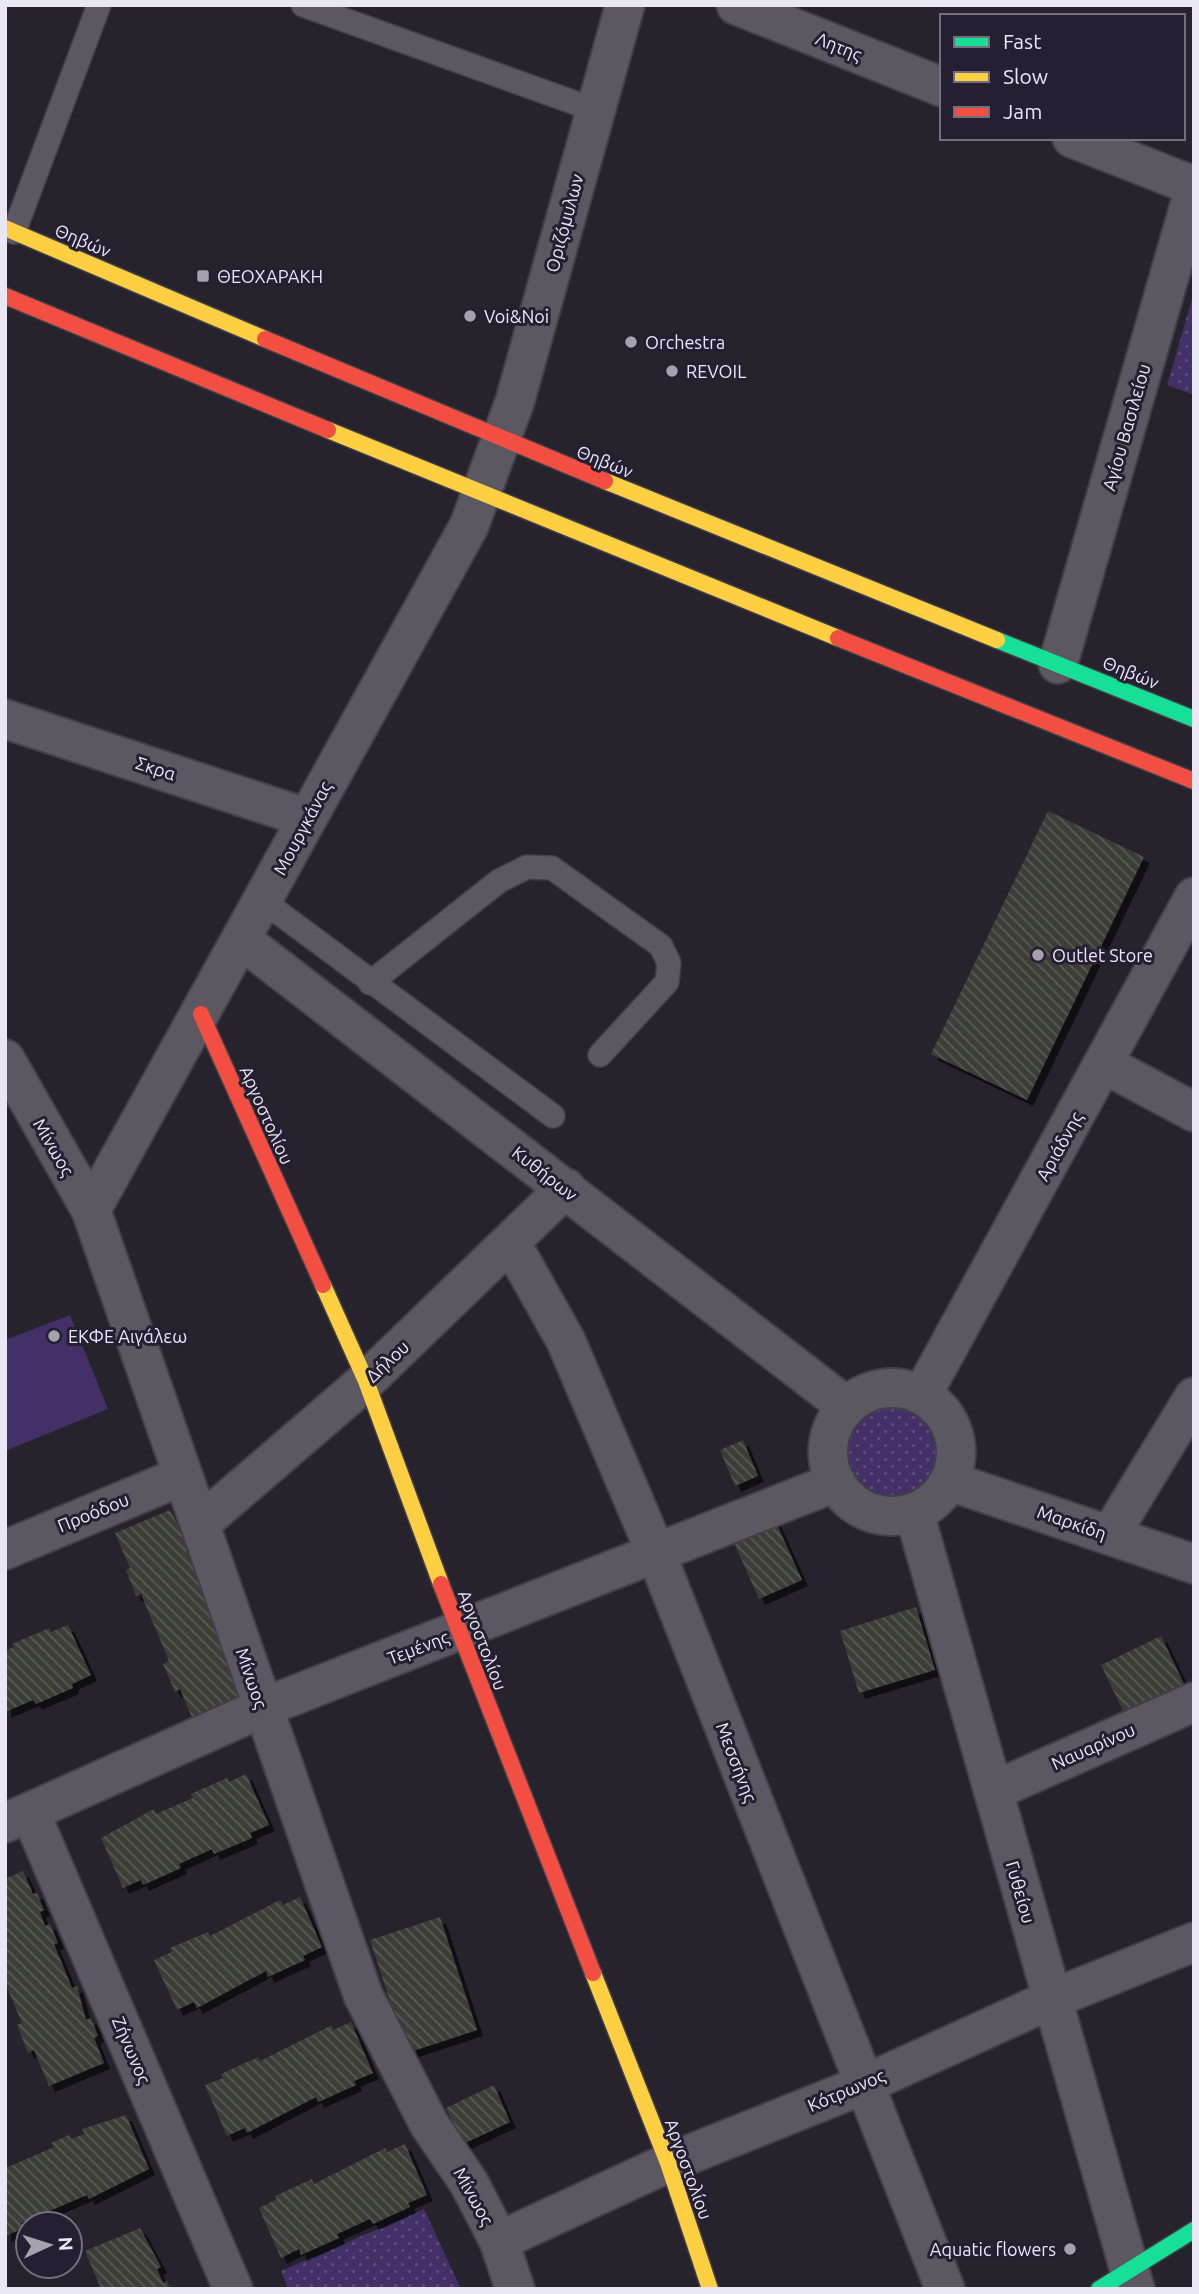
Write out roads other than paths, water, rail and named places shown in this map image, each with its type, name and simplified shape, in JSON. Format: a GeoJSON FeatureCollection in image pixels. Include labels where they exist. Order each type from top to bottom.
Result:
{"type":"FeatureCollection","features":[{"type":"Feature","properties":{"kind":"main road","name":"Θηβών"},"geometry":{"type":"LineString","coordinates":[[10,230],[502,440],[1194,719]]}},
{"type":"Feature","properties":{"kind":"main road"},"geometry":{"type":"LineString","coordinates":[[5,296],[480,493],[1194,780]]}},
{"type":"Feature","properties":{"kind":"main road","name":"Αργοστολίου"},"geometry":{"type":"LineString","coordinates":[[201,1014],[366,1381],[458,1631],[668,2163],[710,2289]]}},
{"type":"Feature","properties":{"kind":"main road"},"geometry":{"type":"LineString","coordinates":[[1121,2283],[1194,2230]]}},
{"type":"Feature","properties":{"kind":"street","name":"Οριζόμυλων"},"geometry":{"type":"LineString","coordinates":[[502,440],[625,5]]}},
{"type":"Feature","properties":{"kind":"street","name":"Λητης"},"geometry":{"type":"LineString","coordinates":[[736,5],[940,86]]}},
{"type":"Feature","properties":{"kind":"street"},"geometry":{"type":"LineString","coordinates":[[1077,140],[1194,188]]}},
{"type":"Feature","properties":{"kind":"street","name":"Αγίου Βασιλείου"},"geometry":{"type":"LineString","coordinates":[[1058,664],[1194,188]]}},
{"type":"Feature","properties":{"kind":"street","name":"Μουργκάνας"},"geometry":{"type":"LineString","coordinates":[[91,1210],[243,941],[307,818],[469,526],[502,440]]}},
{"type":"Feature","properties":{"kind":"street","name":"Σκρα"},"geometry":{"type":"LineString","coordinates":[[5,719],[307,818]]}},
{"type":"Feature","properties":{"kind":"street","name":"Αριάδνης"},"geometry":{"type":"LineString","coordinates":[[922,1395],[1194,897]]}},
{"type":"Feature","properties":{"kind":"street","name":"Κυθήρων"},"geometry":{"type":"LineString","coordinates":[[243,941],[846,1406]]}},
{"type":"Feature","properties":{"kind":"street","name":"Μίνωος"},"geometry":{"type":"LineString","coordinates":[[5,1059],[91,1210],[363,1995],[429,2124],[469,2183],[499,2241],[515,2289]]}},
{"type":"Feature","properties":{"kind":"street"},"geometry":{"type":"LineString","coordinates":[[1104,1064],[1194,1112]]}},
{"type":"Feature","properties":{"kind":"street","name":"Δήλου"},"geometry":{"type":"LineString","coordinates":[[200,1524],[366,1381],[566,1188]]}},
{"type":"Feature","properties":{"kind":"street","name":"Μεσσήνης"},"geometry":{"type":"LineString","coordinates":[[511,1243],[566,1341],[656,1553],[945,2289]]}},
{"type":"Feature","properties":{"kind":"street"},"geometry":{"type":"LineString","coordinates":[[880,1388],[902,1388],[922,1395],[940,1410],[952,1430],[956,1449],[950,1481],[933,1502],[914,1513],[896,1516],[874,1514],[851,1501],[836,1482],[828,1459],[833,1427],[846,1406],[862,1395],[880,1388]]}},
{"type":"Feature","properties":{"kind":"street"},"geometry":{"type":"LineString","coordinates":[[1110,1535],[1194,1396]]}},
{"type":"Feature","properties":{"kind":"street","name":"Προόδου"},"geometry":{"type":"LineString","coordinates":[[5,1550],[183,1476]]}},
{"type":"Feature","properties":{"kind":"street","name":"Μαρκίδη"},"geometry":{"type":"LineString","coordinates":[[950,1481],[1194,1564]]}},
{"type":"Feature","properties":{"kind":"street","name":"Τεμένης"},"geometry":{"type":"LineString","coordinates":[[18,1817],[262,1708],[836,1482]]}},
{"type":"Feature","properties":{"kind":"street","name":"Γυθείου"},"geometry":{"type":"LineString","coordinates":[[914,1513],[1052,1999],[1121,2283]]}},
{"type":"Feature","properties":{"kind":"street","name":"Ναυαρίνου"},"geometry":{"type":"LineString","coordinates":[[993,1791],[1194,1702]]}},
{"type":"Feature","properties":{"kind":"street","name":"Ζήνωνος"},"geometry":{"type":"LineString","coordinates":[[18,1817],[233,2289]]}},
{"type":"Feature","properties":{"kind":"street","name":"Κότρωνος"},"geometry":{"type":"LineString","coordinates":[[499,2241],[668,2163],[863,2084],[1052,1999],[1194,1942]]}},
{"type":"Feature","properties":{"kind":"lane"},"geometry":{"type":"LineString","coordinates":[[10,230],[99,5]]}},
{"type":"Feature","properties":{"kind":"lane"},"geometry":{"type":"LineString","coordinates":[[303,5],[595,110]]}},
{"type":"Feature","properties":{"kind":"lane"},"geometry":{"type":"LineString","coordinates":[[370,983],[499,881],[527,867],[552,868],[661,946],[669,963],[667,982],[600,1055]]}},
{"type":"Feature","properties":{"kind":"lane"},"geometry":{"type":"LineString","coordinates":[[263,901],[370,983],[553,1116]]}},
{"type":"Feature","properties":{"kind":"place","name":"ΘΕΟΧΑΡΑΚΗ"},"geometry":{"type":"Point","coordinates":[203,276]}},
{"type":"Feature","properties":{"kind":"place","name":"Voi&Noi"},"geometry":{"type":"Point","coordinates":[470,316]}},
{"type":"Feature","properties":{"kind":"place","name":"Orchestra"},"geometry":{"type":"Point","coordinates":[631,342]}},
{"type":"Feature","properties":{"kind":"place","name":"REVOIL"},"geometry":{"type":"Point","coordinates":[672,371]}},
{"type":"Feature","properties":{"kind":"place","name":"Outlet Store"},"geometry":{"type":"Point","coordinates":[1038,955]}},
{"type":"Feature","properties":{"kind":"place","name":"ΕΚΦΕ Αιγάλεω"},"geometry":{"type":"Point","coordinates":[54,1336]}},
{"type":"Feature","properties":{"kind":"place","name":"Aquatic flowers"},"geometry":{"type":"Point","coordinates":[1070,2249]}}]}
